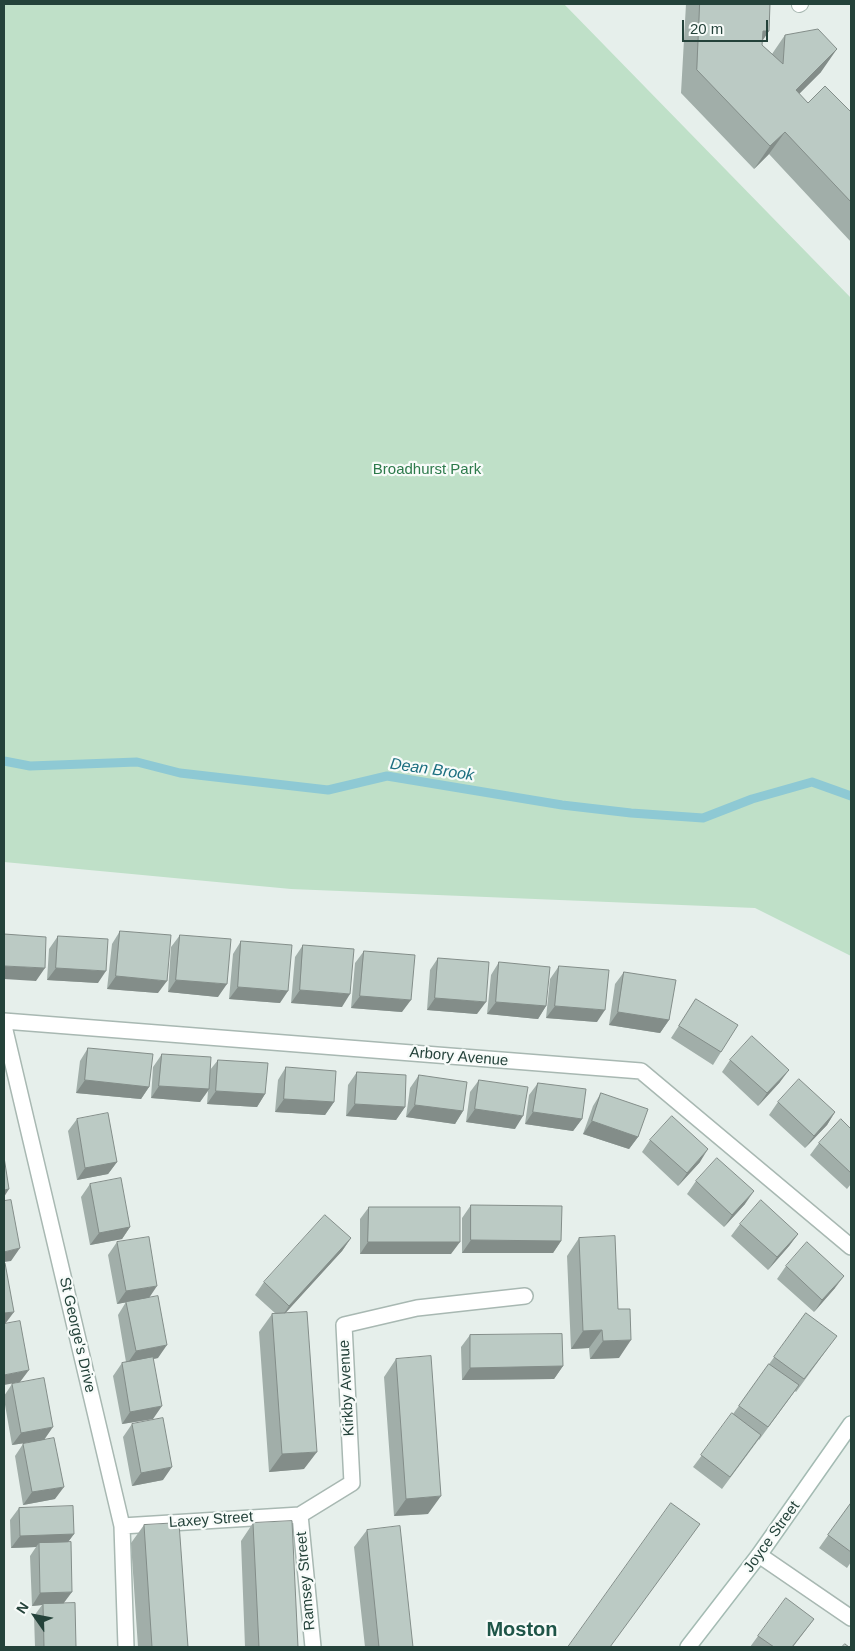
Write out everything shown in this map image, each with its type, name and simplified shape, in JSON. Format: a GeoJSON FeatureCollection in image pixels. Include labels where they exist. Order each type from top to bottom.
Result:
{"type":"FeatureCollection","features":[{"type":"Feature","properties":{"kind":"street","name":"Arbory Avenue"},"geometry":{"type":"LineString","coordinates":[[4,1021],[641,1071],[851,1247]]}},
{"type":"Feature","properties":{"kind":"street","name":"St George's Drive"},"geometry":{"type":"LineString","coordinates":[[4,1026],[122,1526],[126,1647]]}},
{"type":"Feature","properties":{"kind":"street","name":"Kirkby Avenue"},"geometry":{"type":"LineString","coordinates":[[300,1515],[352,1483],[344,1325],[417,1308],[524,1296]]}},
{"type":"Feature","properties":{"kind":"street","name":"Joyce Street"},"geometry":{"type":"LineString","coordinates":[[688,1647],[759,1555],[851,1424]]}},
{"type":"Feature","properties":{"kind":"street","name":"Laxey Street"},"geometry":{"type":"LineString","coordinates":[[122,1526],[300,1515]]}},
{"type":"Feature","properties":{"kind":"street","name":"Ramsey Street"},"geometry":{"type":"LineString","coordinates":[[300,1515],[313,1647]]}},
{"type":"Feature","properties":{"kind":"street"},"geometry":{"type":"LineString","coordinates":[[759,1555],[851,1618]]}},
{"type":"Feature","properties":{"kind":"green space","name":"Broadhurst Park"},"geometry":{"type":"Polygon","coordinates":[[[4,4],[564,4],[851,298],[851,956],[755,908],[291,889],[4,862],[4,4]]]}},
{"type":"Feature","properties":{"kind":"building"},"geometry":{"type":"Polygon","coordinates":[[[700,4],[770,4],[769,31],[763,31],[762,45],[783,64],[785,35],[818,29],[837,49],[796,90],[808,103],[825,86],[851,112],[851,202],[785,132],[770,146],[697,70],[700,4]]]}},
{"type":"Feature","properties":{"kind":"building"},"geometry":{"type":"Polygon","coordinates":[[[120,931],[171,935],[167,981],[116,976],[120,931]]]}},
{"type":"Feature","properties":{"kind":"building"},"geometry":{"type":"Polygon","coordinates":[[[4,934],[46,937],[45,968],[4,966],[4,934]]]}},
{"type":"Feature","properties":{"kind":"building"},"geometry":{"type":"Polygon","coordinates":[[[180,935],[231,939],[227,984],[176,980],[180,935]]]}},
{"type":"Feature","properties":{"kind":"building"},"geometry":{"type":"Polygon","coordinates":[[[58,936],[108,939],[106,971],[56,968],[58,936]]]}},
{"type":"Feature","properties":{"kind":"building"},"geometry":{"type":"Polygon","coordinates":[[[241,941],[292,945],[288,991],[238,987],[241,941]]]}},
{"type":"Feature","properties":{"kind":"building"},"geometry":{"type":"Polygon","coordinates":[[[303,945],[354,949],[350,994],[300,990],[303,945]]]}},
{"type":"Feature","properties":{"kind":"building"},"geometry":{"type":"Polygon","coordinates":[[[364,951],[415,955],[411,1000],[360,996],[364,951]]]}},
{"type":"Feature","properties":{"kind":"building"},"geometry":{"type":"Polygon","coordinates":[[[438,958],[489,962],[486,1002],[435,998],[438,958]]]}},
{"type":"Feature","properties":{"kind":"building"},"geometry":{"type":"Polygon","coordinates":[[[499,962],[550,967],[546,1006],[496,1002],[499,962]]]}},
{"type":"Feature","properties":{"kind":"building"},"geometry":{"type":"Polygon","coordinates":[[[559,966],[609,970],[605,1010],[555,1006],[559,966]]]}},
{"type":"Feature","properties":{"kind":"building"},"geometry":{"type":"Polygon","coordinates":[[[624,972],[676,980],[669,1020],[618,1012],[624,972]]]}},
{"type":"Feature","properties":{"kind":"building"},"geometry":{"type":"Polygon","coordinates":[[[696,999],[738,1025],[721,1052],[679,1026],[696,999]]]}},
{"type":"Feature","properties":{"kind":"building"},"geometry":{"type":"Polygon","coordinates":[[[752,1036],[789,1070],[767,1093],[730,1060],[752,1036]]]}},
{"type":"Feature","properties":{"kind":"building"},"geometry":{"type":"Polygon","coordinates":[[[88,1048],[153,1054],[149,1087],[85,1080],[88,1048]]]}},
{"type":"Feature","properties":{"kind":"building"},"geometry":{"type":"Polygon","coordinates":[[[162,1054],[211,1057],[209,1089],[159,1086],[162,1054]]]}},
{"type":"Feature","properties":{"kind":"building"},"geometry":{"type":"Polygon","coordinates":[[[218,1060],[268,1063],[265,1094],[216,1091],[218,1060]]]}},
{"type":"Feature","properties":{"kind":"building"},"geometry":{"type":"Polygon","coordinates":[[[286,1067],[336,1071],[334,1102],[284,1099],[286,1067]]]}},
{"type":"Feature","properties":{"kind":"building"},"geometry":{"type":"Polygon","coordinates":[[[357,1072],[406,1075],[405,1107],[355,1104],[357,1072]]]}},
{"type":"Feature","properties":{"kind":"building"},"geometry":{"type":"Polygon","coordinates":[[[419,1075],[467,1082],[463,1111],[415,1105],[419,1075]]]}},
{"type":"Feature","properties":{"kind":"building"},"geometry":{"type":"Polygon","coordinates":[[[799,1079],[835,1112],[814,1136],[778,1102],[799,1079]]]}},
{"type":"Feature","properties":{"kind":"building"},"geometry":{"type":"Polygon","coordinates":[[[479,1080],[528,1087],[523,1116],[475,1109],[479,1080]]]}},
{"type":"Feature","properties":{"kind":"building"},"geometry":{"type":"Polygon","coordinates":[[[538,1083],[586,1089],[582,1119],[533,1112],[538,1083]]]}},
{"type":"Feature","properties":{"kind":"building"},"geometry":{"type":"Polygon","coordinates":[[[601,1093],[648,1109],[638,1137],[592,1121],[601,1093]]]}},
{"type":"Feature","properties":{"kind":"building"},"geometry":{"type":"Polygon","coordinates":[[[108,1113],[117,1162],[85,1168],[77,1119],[108,1113]]]}},
{"type":"Feature","properties":{"kind":"building"},"geometry":{"type":"Polygon","coordinates":[[[672,1116],[708,1149],[687,1173],[650,1140],[672,1116]]]}},
{"type":"Feature","properties":{"kind":"building"},"geometry":{"type":"Polygon","coordinates":[[[841,1119],[851,1129],[851,1173],[819,1143],[841,1119]]]}},
{"type":"Feature","properties":{"kind":"building"},"geometry":{"type":"Polygon","coordinates":[[[4,1157],[9,1189],[4,1190],[4,1157]]]}},
{"type":"Feature","properties":{"kind":"building"},"geometry":{"type":"Polygon","coordinates":[[[717,1158],[754,1191],[732,1215],[696,1181],[717,1158]]]}},
{"type":"Feature","properties":{"kind":"building"},"geometry":{"type":"Polygon","coordinates":[[[121,1178],[130,1227],[99,1233],[90,1184],[121,1178]]]}},
{"type":"Feature","properties":{"kind":"building"},"geometry":{"type":"Polygon","coordinates":[[[11,1200],[20,1248],[4,1252],[4,1201],[11,1200]]]}},
{"type":"Feature","properties":{"kind":"building"},"geometry":{"type":"Polygon","coordinates":[[[761,1200],[798,1234],[777,1257],[740,1224],[761,1200]]]}},
{"type":"Feature","properties":{"kind":"building"},"geometry":{"type":"Polygon","coordinates":[[[471,1205],[562,1206],[561,1241],[471,1240],[471,1205]]]}},
{"type":"Feature","properties":{"kind":"building"},"geometry":{"type":"Polygon","coordinates":[[[369,1207],[460,1207],[460,1242],[368,1242],[369,1207]]]}},
{"type":"Feature","properties":{"kind":"building"},"geometry":{"type":"Polygon","coordinates":[[[325,1215],[351,1238],[289,1306],[264,1282],[325,1215]]]}},
{"type":"Feature","properties":{"kind":"building"},"geometry":{"type":"Polygon","coordinates":[[[615,1236],[618,1309],[630,1309],[631,1340],[603,1341],[602,1330],[583,1331],[579,1238],[615,1236]]]}},
{"type":"Feature","properties":{"kind":"building"},"geometry":{"type":"Polygon","coordinates":[[[149,1237],[157,1286],[126,1291],[117,1242],[149,1237]]]}},
{"type":"Feature","properties":{"kind":"building"},"geometry":{"type":"Polygon","coordinates":[[[807,1242],[844,1276],[822,1300],[786,1266],[807,1242]]]}},
{"type":"Feature","properties":{"kind":"building"},"geometry":{"type":"Polygon","coordinates":[[[5,1263],[14,1312],[4,1313],[5,1263]]]}},
{"type":"Feature","properties":{"kind":"building"},"geometry":{"type":"Polygon","coordinates":[[[158,1296],[167,1345],[136,1351],[126,1302],[158,1296]]]}},
{"type":"Feature","properties":{"kind":"building"},"geometry":{"type":"Polygon","coordinates":[[[307,1312],[317,1452],[282,1454],[272,1314],[307,1312]]]}},
{"type":"Feature","properties":{"kind":"building"},"geometry":{"type":"Polygon","coordinates":[[[806,1313],[837,1336],[804,1379],[774,1357],[806,1313]]]}},
{"type":"Feature","properties":{"kind":"building"},"geometry":{"type":"Polygon","coordinates":[[[20,1321],[29,1370],[4,1375],[4,1324],[20,1321]]]}},
{"type":"Feature","properties":{"kind":"building"},"geometry":{"type":"Polygon","coordinates":[[[562,1334],[563,1366],[470,1368],[470,1335],[562,1334]]]}},
{"type":"Feature","properties":{"kind":"building"},"geometry":{"type":"Polygon","coordinates":[[[431,1356],[441,1496],[406,1499],[396,1359],[431,1356]]]}},
{"type":"Feature","properties":{"kind":"building"},"geometry":{"type":"Polygon","coordinates":[[[153,1357],[162,1406],[130,1412],[122,1363],[153,1357]]]}},
{"type":"Feature","properties":{"kind":"building"},"geometry":{"type":"Polygon","coordinates":[[[769,1364],[799,1385],[768,1427],[739,1406],[769,1364]]]}},
{"type":"Feature","properties":{"kind":"building"},"geometry":{"type":"Polygon","coordinates":[[[44,1378],[53,1427],[21,1433],[12,1384],[44,1378]]]}},
{"type":"Feature","properties":{"kind":"building"},"geometry":{"type":"Polygon","coordinates":[[[732,1413],[761,1435],[730,1477],[701,1455],[732,1413]]]}},
{"type":"Feature","properties":{"kind":"building"},"geometry":{"type":"Polygon","coordinates":[[[163,1418],[172,1467],[141,1473],[132,1424],[163,1418]]]}},
{"type":"Feature","properties":{"kind":"building"},"geometry":{"type":"Polygon","coordinates":[[[54,1438],[64,1487],[32,1492],[23,1444],[54,1438]]]}},
{"type":"Feature","properties":{"kind":"building"},"geometry":{"type":"Polygon","coordinates":[[[671,1503],[700,1524],[610,1647],[568,1647],[671,1503]]]}},
{"type":"Feature","properties":{"kind":"building"},"geometry":{"type":"Polygon","coordinates":[[[851,1503],[851,1552],[828,1535],[851,1503]]]}},
{"type":"Feature","properties":{"kind":"building"},"geometry":{"type":"Polygon","coordinates":[[[73,1506],[74,1534],[20,1536],[19,1508],[73,1506]]]}},
{"type":"Feature","properties":{"kind":"building"},"geometry":{"type":"Polygon","coordinates":[[[292,1521],[298,1647],[259,1647],[253,1523],[292,1521]]]}},
{"type":"Feature","properties":{"kind":"building"},"geometry":{"type":"Polygon","coordinates":[[[179,1523],[188,1647],[152,1647],[144,1525],[179,1523]]]}},
{"type":"Feature","properties":{"kind":"building"},"geometry":{"type":"Polygon","coordinates":[[[400,1526],[413,1647],[379,1647],[367,1530],[400,1526]]]}},
{"type":"Feature","properties":{"kind":"building"},"geometry":{"type":"Polygon","coordinates":[[[71,1542],[72,1592],[40,1593],[39,1543],[71,1542]]]}},
{"type":"Feature","properties":{"kind":"building"},"geometry":{"type":"Polygon","coordinates":[[[786,1598],[814,1619],[792,1647],[774,1647],[758,1636],[786,1598]]]}},
{"type":"Feature","properties":{"kind":"building"},"geometry":{"type":"Polygon","coordinates":[[[75,1603],[76,1647],[44,1647],[43,1604],[75,1603]]]}},
{"type":"Feature","properties":{"kind":"waterway","name":"Dean Brook"},"geometry":{"type":"LineString","coordinates":[[4,761],[30,766],[137,762],[180,773],[328,790],[387,776],[562,805],[631,813],[703,818],[752,799],[812,782],[851,796]]}},
{"type":"Feature","properties":{"kind":"district","name":"Moston"},"geometry":{"type":"Point","coordinates":[522,1630]}}]}
